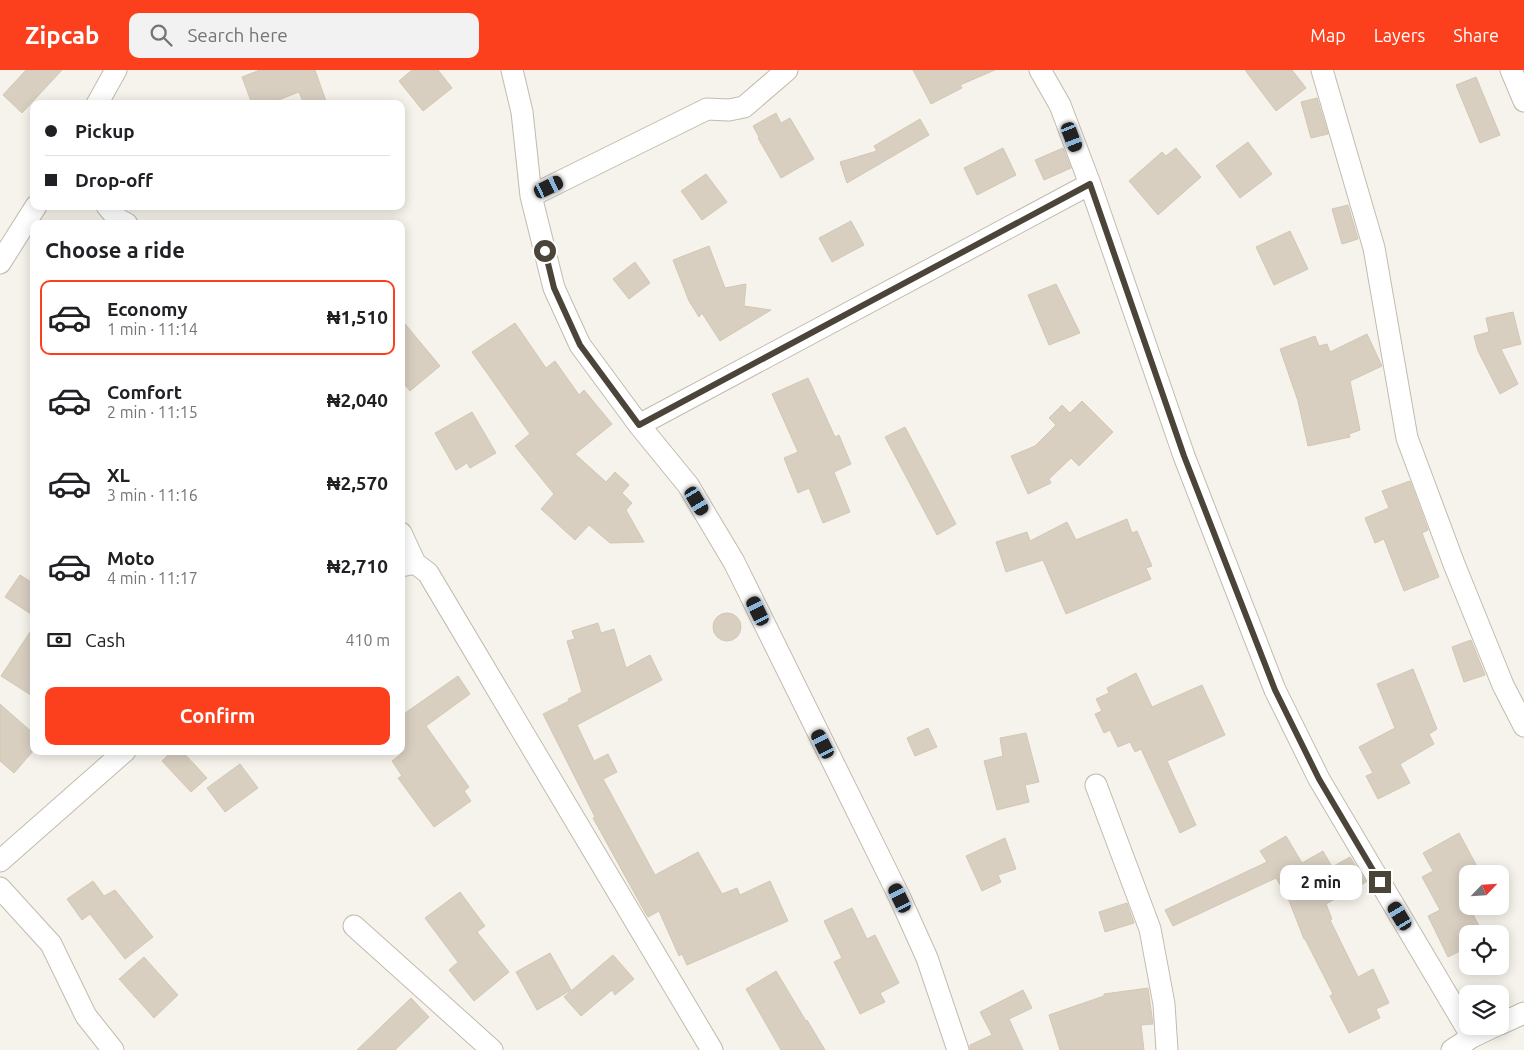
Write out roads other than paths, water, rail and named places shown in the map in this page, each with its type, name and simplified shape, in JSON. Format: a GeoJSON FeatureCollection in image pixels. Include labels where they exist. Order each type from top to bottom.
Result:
{"type":"FeatureCollection","features":[{"type":"Feature","properties":{"kind":"street"},"geometry":{"type":"LineString","coordinates":[[99,100],[116,70]]}},
{"type":"Feature","properties":{"kind":"street"},"geometry":{"type":"LineString","coordinates":[[512,70],[522,112],[531,196],[554,288],[580,345],[639,425],[688,485],[734,562],[900,898],[927,958],[958,1050]]}},
{"type":"Feature","properties":{"kind":"street"},"geometry":{"type":"LineString","coordinates":[[531,196],[707,109],[729,110],[744,107],[787,70]]}},
{"type":"Feature","properties":{"kind":"street"},"geometry":{"type":"LineString","coordinates":[[1040,70],[1060,105],[1090,184],[1184,456],[1275,690],[1319,779],[1472,1037]]}},
{"type":"Feature","properties":{"kind":"street"},"geometry":{"type":"LineString","coordinates":[[1322,70],[1374,248],[1407,438],[1454,564],[1503,685],[1524,726]]}},
{"type":"Feature","properties":{"kind":"street"},"geometry":{"type":"LineString","coordinates":[[1510,70],[1524,101]]}},
{"type":"Feature","properties":{"kind":"street"},"geometry":{"type":"LineString","coordinates":[[639,425],[1090,184]]}},
{"type":"Feature","properties":{"kind":"street"},"geometry":{"type":"LineString","coordinates":[[0,263],[33,210]]}},
{"type":"Feature","properties":{"kind":"street"},"geometry":{"type":"LineString","coordinates":[[110,210],[120,220]]}},
{"type":"Feature","properties":{"kind":"street"},"geometry":{"type":"LineString","coordinates":[[405,551],[408,565],[428,573],[712,1050]]}},
{"type":"Feature","properties":{"kind":"street"},"geometry":{"type":"LineString","coordinates":[[0,861],[120,755]]}},
{"type":"Feature","properties":{"kind":"street"},"geometry":{"type":"LineString","coordinates":[[1096,785],[1150,929],[1164,1004],[1167,1050]]}},
{"type":"Feature","properties":{"kind":"street"},"geometry":{"type":"LineString","coordinates":[[0,888],[51,944],[86,1016],[113,1050]]}},
{"type":"Feature","properties":{"kind":"street"},"geometry":{"type":"LineString","coordinates":[[354,926],[492,1050]]}},
{"type":"Feature","properties":{"kind":"street"},"geometry":{"type":"LineString","coordinates":[[1509,1020],[1524,1012]]}},
{"type":"Feature","properties":{"kind":"street"},"geometry":{"type":"LineString","coordinates":[[1452,1050],[1476,1035]]}}]}
